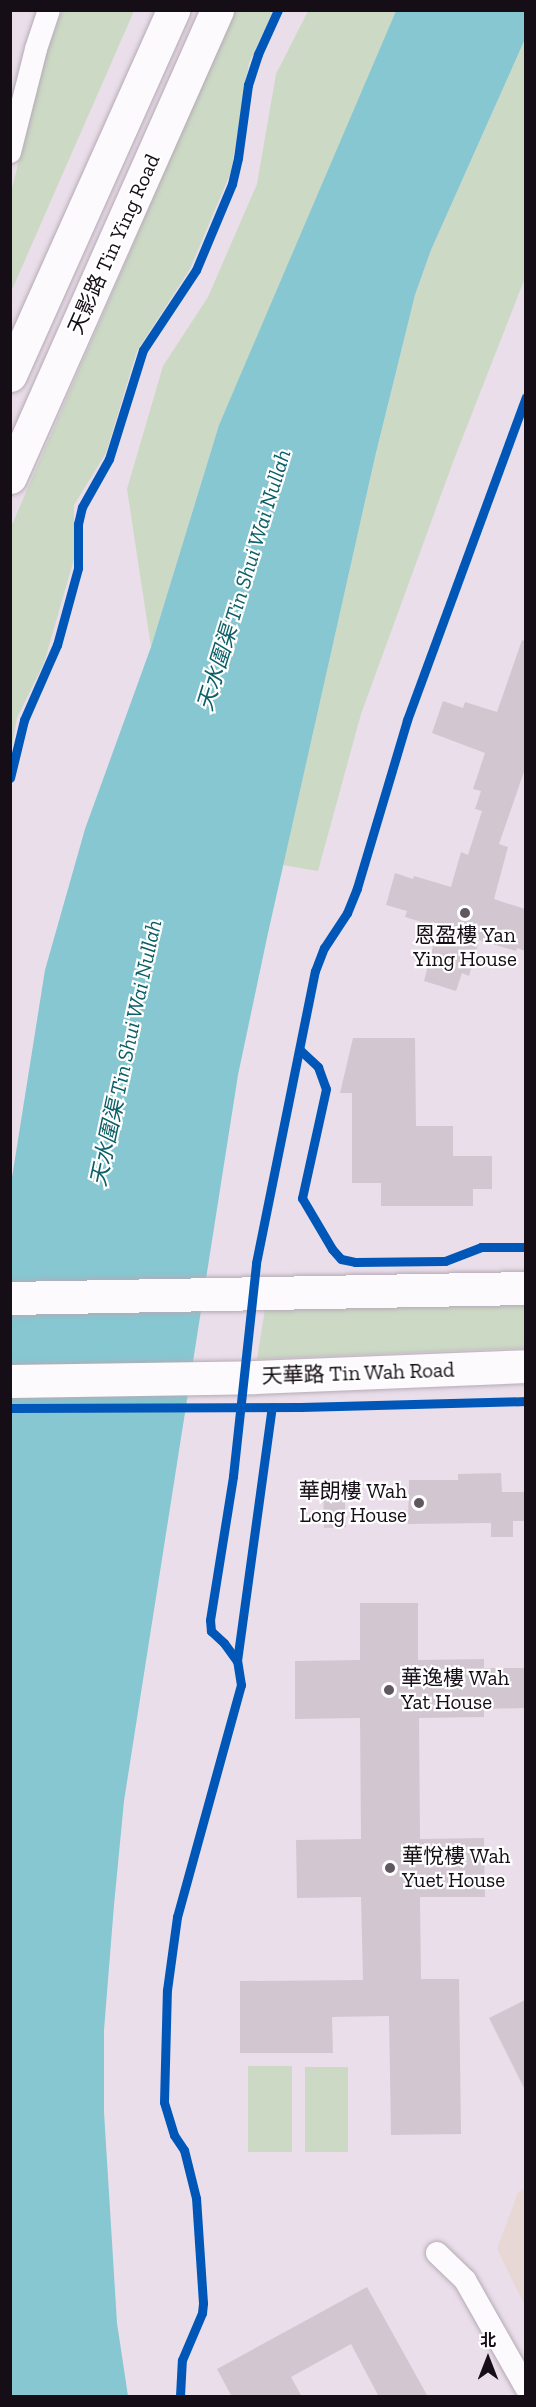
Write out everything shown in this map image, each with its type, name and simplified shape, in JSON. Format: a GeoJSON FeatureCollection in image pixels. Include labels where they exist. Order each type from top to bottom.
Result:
{"type":"FeatureCollection","features":[{"type":"Feature","properties":{"kind":"main road","name":"天影路 Tin Ying Road"},"geometry":{"type":"LineString","coordinates":[[10,375],[173,10]]}},
{"type":"Feature","properties":{"kind":"main road","name":"天影路 Tin Ying Road"},"geometry":{"type":"LineString","coordinates":[[10,477],[218,10]]}},
{"type":"Feature","properties":{"kind":"main road"},"geometry":{"type":"LineString","coordinates":[[10,1298],[525,1288]]}},
{"type":"Feature","properties":{"kind":"main road","name":"天華路 Tin Wah Road"},"geometry":{"type":"LineString","coordinates":[[10,1381],[255,1377],[525,1366]]}},
{"type":"Feature","properties":{"kind":"street"},"geometry":{"type":"LineString","coordinates":[[10,152],[36,49],[49,10]]}},
{"type":"Feature","properties":{"kind":"street"},"geometry":{"type":"LineString","coordinates":[[437,2253],[465,2280],[525,2388]]}},
{"type":"Feature","properties":{"kind":"shaded area"},"geometry":{"type":"Polygon","coordinates":[[[525,2188],[525,2306],[497,2249],[518,2192],[525,2188]]]}},
{"type":"Feature","properties":{"kind":"green space"},"geometry":{"type":"Polygon","coordinates":[[[62,11],[134,11],[11,292],[11,192],[46,53],[62,11]]]}},
{"type":"Feature","properties":{"kind":"green space"},"geometry":{"type":"Polygon","coordinates":[[[234,11],[273,11],[249,63],[231,172],[190,269],[137,351],[106,453],[74,505],[74,559],[44,663],[17,718],[11,751],[11,527],[234,11]]]}},
{"type":"Feature","properties":{"kind":"green space"},"geometry":{"type":"Polygon","coordinates":[[[308,11],[399,11],[219,425],[151,647],[127,489],[163,366],[208,297],[257,184],[276,74],[308,11]]]}},
{"type":"Feature","properties":{"kind":"green space"},"geometry":{"type":"Polygon","coordinates":[[[525,39],[525,278],[453,462],[361,714],[318,871],[283,865],[375,457],[415,295],[431,250],[525,39]]]}},
{"type":"Feature","properties":{"kind":"green space"},"geometry":{"type":"Polygon","coordinates":[[[525,1304],[525,1348],[257,1359],[265,1309],[525,1304]]]}},
{"type":"Feature","properties":{"kind":"green space"},"geometry":{"type":"Polygon","coordinates":[[[248,2066],[292,2066],[292,2152],[248,2152],[248,2066]]]}},
{"type":"Feature","properties":{"kind":"green space"},"geometry":{"type":"Polygon","coordinates":[[[305,2067],[348,2067],[348,2152],[305,2152],[305,2067]]]}},
{"type":"Feature","properties":{"kind":"water","name":"天水圍渠 Tin Shui Wai Nullah"},"geometry":{"type":"Polygon","coordinates":[[[396,11],[525,11],[525,39],[431,250],[415,295],[375,457],[238,1075],[124,1801],[114,1905],[104,2030],[104,2112],[117,2323],[128,2396],[11,2396],[10,1190],[45,970],[85,829],[151,647],[219,425],[396,11]]]}},
{"type":"Feature","properties":{"kind":"building"},"geometry":{"type":"Polygon","coordinates":[[[522,640],[525,641],[525,769],[499,844],[508,847],[494,899],[525,909],[525,951],[517,948],[516,951],[479,940],[469,976],[462,973],[456,991],[424,981],[438,927],[405,917],[407,911],[386,905],[395,873],[451,887],[461,852],[468,855],[482,811],[475,809],[481,791],[473,789],[485,753],[432,733],[443,701],[463,708],[465,702],[497,712],[522,640]]]}},
{"type":"Feature","properties":{"kind":"building"},"geometry":{"type":"Polygon","coordinates":[[[353,1038],[415,1038],[416,1126],[453,1126],[453,1156],[492,1156],[492,1189],[473,1189],[473,1206],[381,1206],[381,1183],[352,1183],[352,1093],[340,1093],[353,1038]]]}},
{"type":"Feature","properties":{"kind":"building","name":"華朗樓 Wah Long House"},"geometry":{"type":"Polygon","coordinates":[[[501,1473],[502,1492],[525,1492],[525,1521],[513,1521],[513,1537],[491,1537],[491,1523],[408,1524],[409,1480],[458,1480],[458,1474],[501,1473]]]}},
{"type":"Feature","properties":{"kind":"building"},"geometry":{"type":"Polygon","coordinates":[[[323,1479],[344,1479],[346,1527],[324,1528],[323,1479]]]}},
{"type":"Feature","properties":{"kind":"building"},"geometry":{"type":"Polygon","coordinates":[[[360,1603],[418,1603],[418,1660],[484,1659],[484,1668],[525,1668],[525,1708],[484,1709],[484,1717],[419,1718],[420,1839],[484,1838],[485,1897],[420,1897],[421,1979],[459,1979],[461,2134],[391,2135],[389,2016],[332,2017],[333,2053],[240,2053],[240,1981],[363,1980],[361,1897],[297,1898],[296,1840],[361,1839],[360,1718],[295,1719],[295,1661],[360,1660],[360,1603]]]}},
{"type":"Feature","properties":{"kind":"building"},"geometry":{"type":"Polygon","coordinates":[[[525,2000],[525,2090],[489,2018],[525,2000]]]}},
{"type":"Feature","properties":{"kind":"building"},"geometry":{"type":"Polygon","coordinates":[[[367,2287],[428,2397],[379,2397],[351,2344],[291,2377],[302,2397],[232,2397],[217,2369],[367,2287]]]}},
{"type":"Feature","properties":{"kind":"cycle path"},"geometry":{"type":"LineString","coordinates":[[10,778],[24,720],[57,645],[78,568],[78,524],[82,507],[109,459],[143,350],[196,270],[232,184],[248,85],[258,54],[278,10]]}},
{"type":"Feature","properties":{"kind":"cycle path"},"geometry":{"type":"LineString","coordinates":[[180,2396],[182,2360],[202,2313],[203,2303],[196,2198],[184,2150],[174,2135],[164,2102],[167,1990],[177,1917],[241,1685],[237,1661],[224,1643],[211,1631],[210,1620],[233,1476],[256,1263],[315,971],[324,948],[347,913],[357,888],[407,720],[526,397]]}},
{"type":"Feature","properties":{"kind":"cycle path"},"geometry":{"type":"LineString","coordinates":[[300,1050],[318,1067],[326,1089],[302,1198],[332,1249],[341,1259],[355,1262],[445,1261],[481,1247],[526,1247]]}},
{"type":"Feature","properties":{"kind":"cycle path"},"geometry":{"type":"LineString","coordinates":[[10,1408],[301,1407],[526,1401]]}},
{"type":"Feature","properties":{"kind":"cycle path"},"geometry":{"type":"LineString","coordinates":[[237,1661],[272,1407]]}},
{"type":"Feature","properties":{"kind":"place","name":"恩盈樓 Yan Ying House"},"geometry":{"type":"Point","coordinates":[465,913]}},
{"type":"Feature","properties":{"kind":"place","name":"華朗樓 Wah Long House"},"geometry":{"type":"Point","coordinates":[419,1503]}},
{"type":"Feature","properties":{"kind":"place","name":"華逸樓 Wah Yat House"},"geometry":{"type":"Point","coordinates":[389,1690]}},
{"type":"Feature","properties":{"kind":"place","name":"華悅樓 Wah Yuet House"},"geometry":{"type":"Point","coordinates":[390,1868]}}]}
